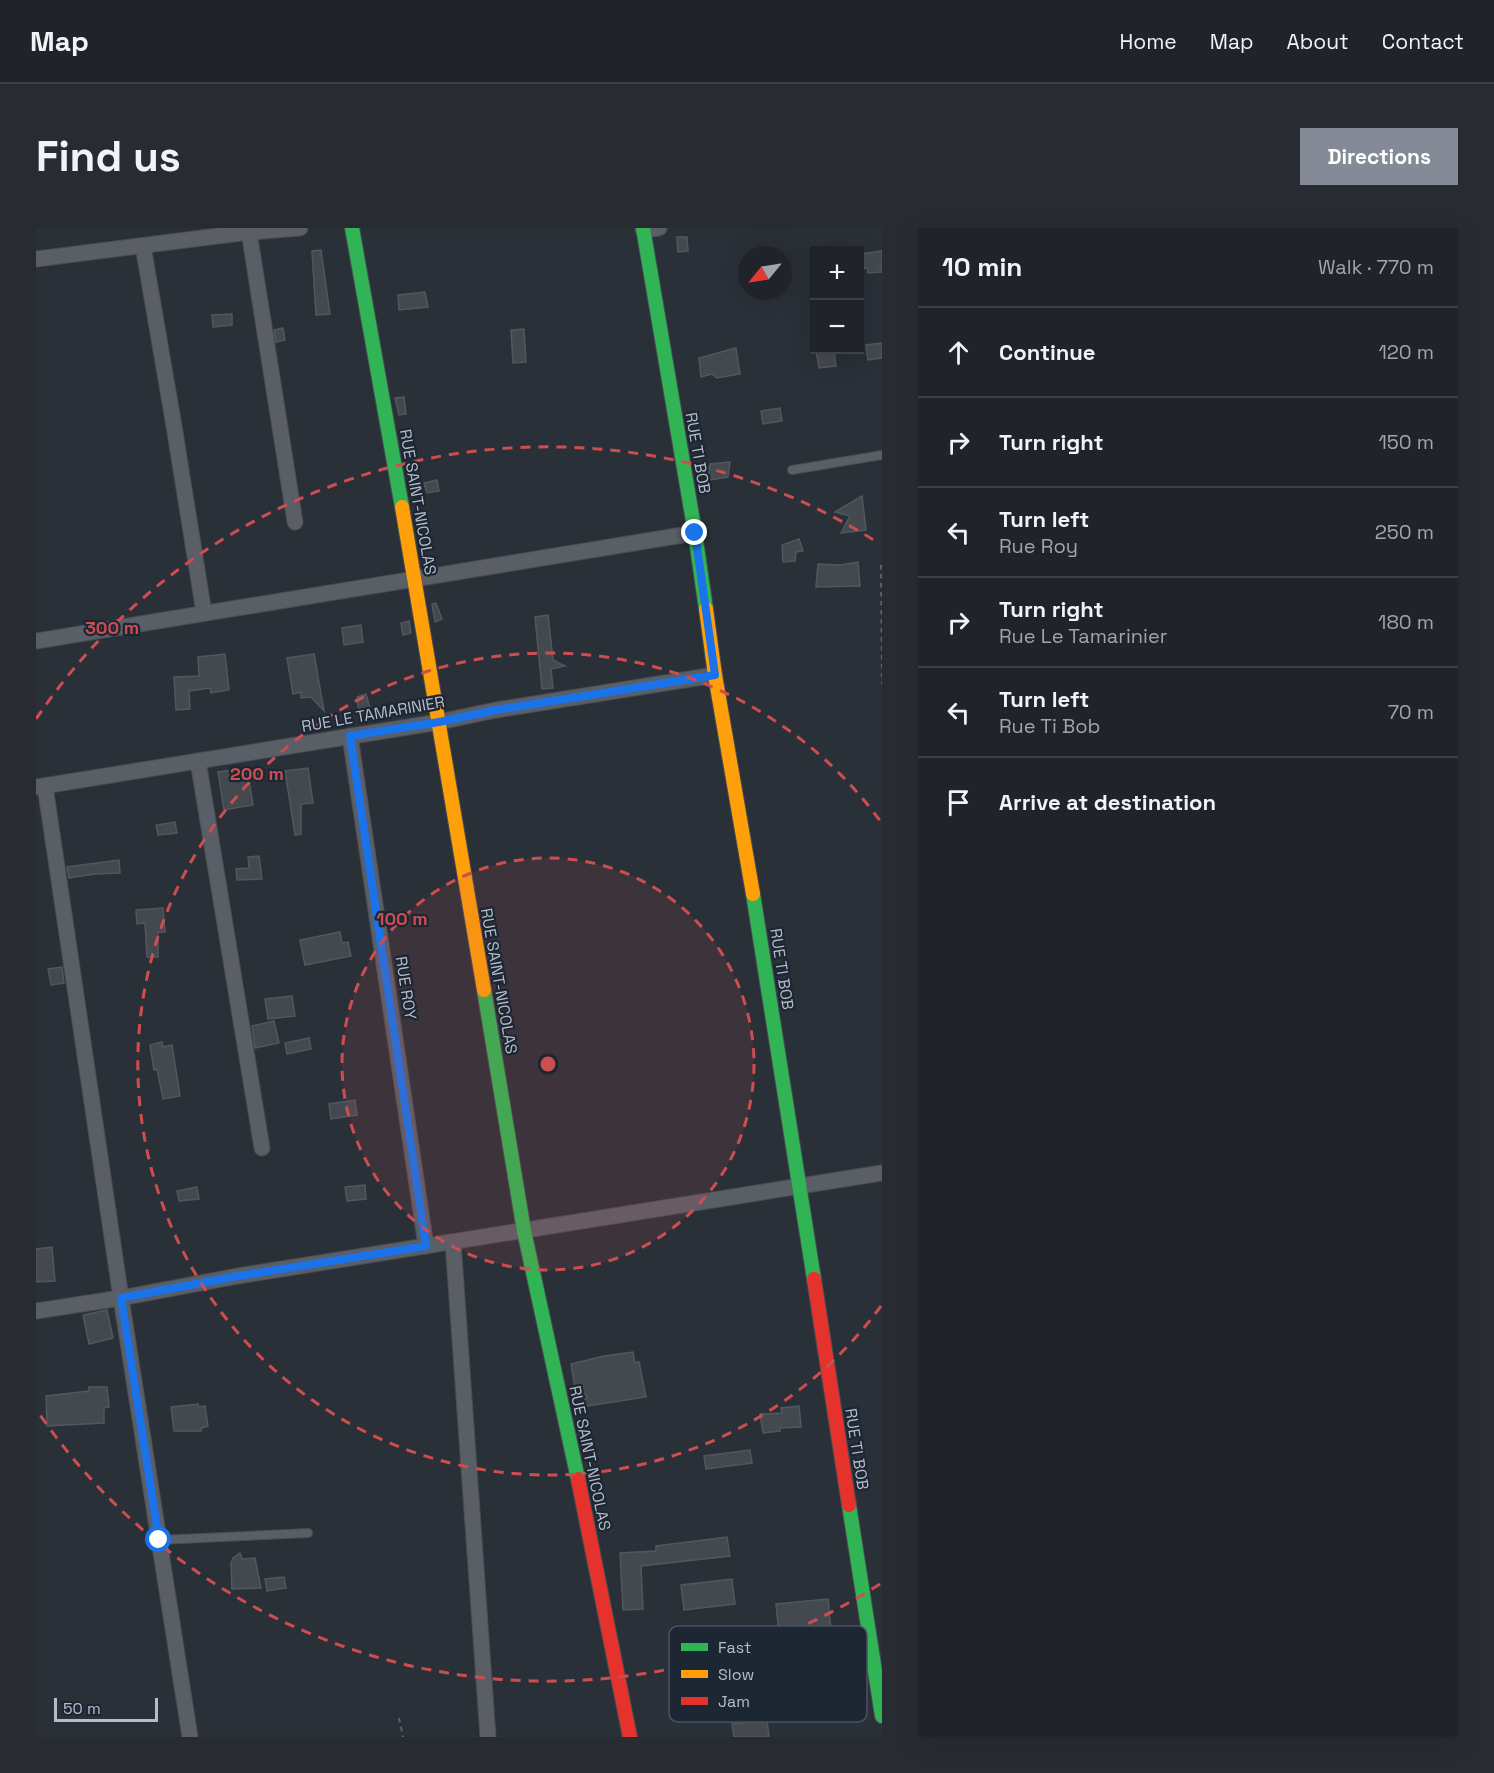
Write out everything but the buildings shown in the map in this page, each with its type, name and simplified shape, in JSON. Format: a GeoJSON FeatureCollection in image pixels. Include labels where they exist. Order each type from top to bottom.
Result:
{"type":"FeatureCollection","features":[{"type":"Feature","properties":{"kind":"street"},"geometry":{"type":"LineString","coordinates":[[36,257],[300,228]]}},
{"type":"Feature","properties":{"kind":"street","name":"RUE SAINT-NICOLAS"},"geometry":{"type":"LineString","coordinates":[[352,228],[415,579],[524,1231],[600,1582],[630,1737]]}},
{"type":"Feature","properties":{"kind":"street","name":"RUE TI BOB"},"geometry":{"type":"LineString","coordinates":[[648,229],[715,675],[754,898],[882,1716]]}},
{"type":"Feature","properties":{"kind":"street"},"geometry":{"type":"LineString","coordinates":[[249,232],[295,522]]}},
{"type":"Feature","properties":{"kind":"street"},"geometry":{"type":"LineString","coordinates":[[143,246],[204,613]]}},
{"type":"Feature","properties":{"kind":"street"},"geometry":{"type":"LineString","coordinates":[[36,640],[695,533]]}},
{"type":"Feature","properties":{"kind":"street","name":"RUE LE TAMARINIER"},"geometry":{"type":"LineString","coordinates":[[40,787],[715,675]]}},
{"type":"Feature","properties":{"kind":"street","name":"RUE ROY"},"geometry":{"type":"LineString","coordinates":[[350,736],[426,1246]]}},
{"type":"Feature","properties":{"kind":"street"},"geometry":{"type":"LineString","coordinates":[[198,761],[262,1148]]}},
{"type":"Feature","properties":{"kind":"street"},"geometry":{"type":"LineString","coordinates":[[40,787],[190,1737]]}},
{"type":"Feature","properties":{"kind":"street"},"geometry":{"type":"LineString","coordinates":[[36,1311],[238,1276],[882,1173]]}},
{"type":"Feature","properties":{"kind":"street"},"geometry":{"type":"LineString","coordinates":[[453,1242],[488,1737]]}},
{"type":"Feature","properties":{"kind":"lane"},"geometry":{"type":"LineString","coordinates":[[792,470],[882,455]]}},
{"type":"Feature","properties":{"kind":"lane"},"geometry":{"type":"LineString","coordinates":[[159,1540],[308,1533]]}},
{"type":"Feature","properties":{"kind":"path"},"geometry":{"type":"LineString","coordinates":[[881,566],[882,684]]}},
{"type":"Feature","properties":{"kind":"path"},"geometry":{"type":"LineString","coordinates":[[399,1718],[403,1737]]}},
{"type":"Feature","properties":{"kind":"traffic: fast"},"geometry":{"type":"LineString","coordinates":[[352,228],[402,507]]}},
{"type":"Feature","properties":{"kind":"traffic: fast"},"geometry":{"type":"LineString","coordinates":[[643,228],[706,609]]}},
{"type":"Feature","properties":{"kind":"traffic: fast"},"geometry":{"type":"LineString","coordinates":[[753,894],[814,1279]]}},
{"type":"Feature","properties":{"kind":"traffic: fast"},"geometry":{"type":"LineString","coordinates":[[484,990],[524,1231],[578,1479]]}},
{"type":"Feature","properties":{"kind":"traffic: fast"},"geometry":{"type":"LineString","coordinates":[[849,1505],[882,1716]]}},
{"type":"Feature","properties":{"kind":"traffic: slow"},"geometry":{"type":"LineString","coordinates":[[402,507],[484,990]]}},
{"type":"Feature","properties":{"kind":"traffic: slow"},"geometry":{"type":"LineString","coordinates":[[706,609],[715,675],[753,894]]}},
{"type":"Feature","properties":{"kind":"traffic: jam"},"geometry":{"type":"LineString","coordinates":[[814,1279],[849,1505]]}},
{"type":"Feature","properties":{"kind":"traffic: jam"},"geometry":{"type":"LineString","coordinates":[[578,1479],[630,1737]]}},
{"type":"Feature","properties":{"kind":"route"},"geometry":{"type":"LineString","coordinates":[[159,1540],[121,1298],[238,1276],[426,1246],[350,736],[715,675],[695,533]]}}]}
